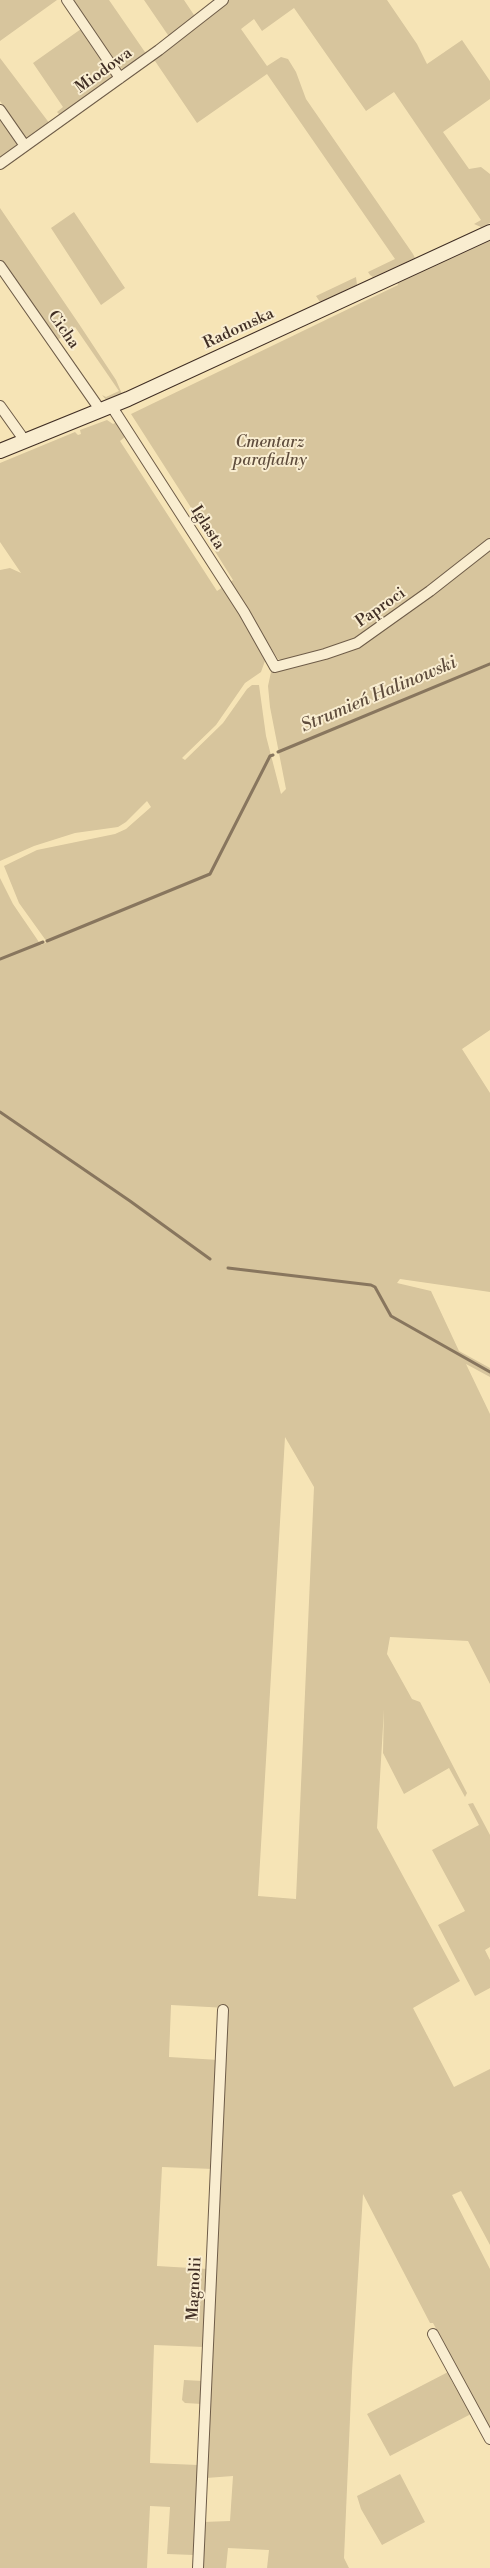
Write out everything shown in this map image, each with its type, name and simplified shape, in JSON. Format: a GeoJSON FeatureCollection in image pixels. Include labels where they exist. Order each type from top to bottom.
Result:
{"type":"FeatureCollection","features":[{"type":"Feature","properties":{"kind":"street"},"geometry":{"type":"LineString","coordinates":[[66,0],[120,78]]}},
{"type":"Feature","properties":{"kind":"street","name":"Miodowa"},"geometry":{"type":"LineString","coordinates":[[0,164],[120,78],[223,0]]}},
{"type":"Feature","properties":{"kind":"street"},"geometry":{"type":"LineString","coordinates":[[0,110],[25,146]]}},
{"type":"Feature","properties":{"kind":"street","name":"Radomska"},"geometry":{"type":"LineString","coordinates":[[0,451],[106,409],[490,232]]}},
{"type":"Feature","properties":{"kind":"street","name":"Cicha"},"geometry":{"type":"LineString","coordinates":[[0,266],[106,409]]}},
{"type":"Feature","properties":{"kind":"street"},"geometry":{"type":"LineString","coordinates":[[0,406],[25,442]]}},
{"type":"Feature","properties":{"kind":"street","name":"Iglasta"},"geometry":{"type":"LineString","coordinates":[[106,409],[244,612],[275,667]]}},
{"type":"Feature","properties":{"kind":"street","name":"Paproci"},"geometry":{"type":"LineString","coordinates":[[275,667],[325,654],[357,643],[430,591],[490,544]]}},
{"type":"Feature","properties":{"kind":"street","name":"Magnolii"},"geometry":{"type":"LineString","coordinates":[[198,2568],[223,2010]]}},
{"type":"Feature","properties":{"kind":"street"},"geometry":{"type":"LineString","coordinates":[[433,2334],[490,2440]]}},
{"type":"Feature","properties":{"kind":"green space"},"geometry":{"type":"Polygon","coordinates":[[[0,0],[57,0],[0,41],[0,0]]]}},
{"type":"Feature","properties":{"kind":"green space"},"geometry":{"type":"Polygon","coordinates":[[[70,0],[109,0],[147,55],[127,68],[118,69],[70,0]]]}},
{"type":"Feature","properties":{"kind":"green space"},"geometry":{"type":"Polygon","coordinates":[[[144,0],[184,0],[194,15],[213,0],[219,0],[170,38],[144,0]]]}},
{"type":"Feature","properties":{"kind":"green space"},"geometry":{"type":"Polygon","coordinates":[[[228,0],[387,0],[417,44],[427,64],[462,40],[490,81],[490,99],[443,132],[469,169],[481,167],[490,174],[490,223],[481,227],[474,224],[481,220],[394,92],[366,111],[294,8],[262,31],[254,19],[241,29],[267,66],[281,57],[288,59],[296,72],[306,99],[415,258],[373,277],[370,275],[368,272],[395,259],[267,74],[197,123],[155,61],[152,62],[150,60],[228,0]]]}},
{"type":"Feature","properties":{"kind":"green space"},"geometry":{"type":"Polygon","coordinates":[[[81,29],[114,77],[61,116],[57,112],[63,107],[33,63],[81,29]]]}},
{"type":"Feature","properties":{"kind":"green space"},"geometry":{"type":"Polygon","coordinates":[[[0,58],[50,124],[28,141],[0,101],[0,58]]]}},
{"type":"Feature","properties":{"kind":"green space"},"geometry":{"type":"Polygon","coordinates":[[[0,117],[19,145],[1,158],[0,158],[0,117]]]}},
{"type":"Feature","properties":{"kind":"green space"},"geometry":{"type":"Polygon","coordinates":[[[0,208],[116,380],[122,394],[107,401],[102,395],[106,397],[119,391],[75,327],[56,341],[0,261],[0,208]]]}},
{"type":"Feature","properties":{"kind":"green space"},"geometry":{"type":"Polygon","coordinates":[[[74,212],[125,288],[101,305],[51,228],[74,212]]]}},
{"type":"Feature","properties":{"kind":"green space","name":"Cmentarz parafialny"},"geometry":{"type":"Polygon","coordinates":[[[490,239],[490,538],[372,631],[347,644],[285,661],[278,659],[229,583],[233,580],[211,545],[213,542],[131,414],[398,285],[397,282],[490,239]]]}},
{"type":"Feature","properties":{"kind":"green space"},"geometry":{"type":"Polygon","coordinates":[[[356,277],[357,285],[320,302],[316,296],[356,277]]]}},
{"type":"Feature","properties":{"kind":"green space"},"geometry":{"type":"Polygon","coordinates":[[[107,420],[113,424],[117,422],[126,436],[120,441],[217,591],[223,587],[266,658],[261,672],[245,683],[216,725],[182,758],[185,760],[223,723],[247,689],[252,685],[259,685],[266,736],[281,794],[286,789],[270,707],[268,686],[271,672],[356,647],[490,548],[490,1030],[462,1049],[490,1093],[490,1292],[400,1279],[397,1283],[431,1291],[459,1351],[490,1368],[490,1377],[466,1364],[490,1414],[490,1684],[468,1641],[390,1637],[387,1654],[412,1699],[420,1702],[467,1793],[465,1797],[449,1768],[404,1794],[383,1753],[384,1709],[377,1828],[460,1981],[413,2008],[454,2087],[490,2069],[490,2245],[461,2191],[452,2195],[490,2269],[490,2430],[433,2323],[430,2323],[363,2194],[352,2372],[344,2558],[349,2568],[267,2568],[269,2550],[228,2548],[226,2568],[200,2568],[203,2522],[230,2521],[233,2476],[206,2478],[227,2008],[171,2005],[169,2057],[219,2060],[213,2169],[162,2167],[157,2266],[208,2269],[204,2347],[154,2345],[150,2463],[198,2465],[194,2555],[167,2554],[170,2507],[150,2506],[147,2568],[0,2568],[0,878],[13,904],[41,945],[47,942],[19,903],[4,866],[37,850],[115,834],[126,829],[151,807],[147,801],[126,822],[118,827],[75,833],[34,846],[0,861],[0,570],[10,568],[21,573],[0,542],[0,463],[75,432],[78,435],[81,434],[80,430],[107,420]],[[285,1437],[258,1896],[296,1899],[314,1487],[285,1437]]]}},
{"type":"Feature","properties":{"kind":"green space"},"geometry":{"type":"Polygon","coordinates":[[[473,1803],[490,1835],[490,1947],[485,1950],[490,1960],[490,1988],[475,1996],[438,1925],[465,1911],[432,1850],[479,1825],[468,1804],[473,1803]]]}},
{"type":"Feature","properties":{"kind":"green space"},"geometry":{"type":"Polygon","coordinates":[[[450,2371],[452,2375],[451,2380],[471,2414],[390,2456],[367,2414],[450,2371]]]}},
{"type":"Feature","properties":{"kind":"green space"},"geometry":{"type":"Polygon","coordinates":[[[184,2380],[203,2381],[202,2404],[185,2403],[182,2400],[184,2380]]]}},
{"type":"Feature","properties":{"kind":"green space"},"geometry":{"type":"Polygon","coordinates":[[[400,2474],[425,2522],[382,2545],[361,2509],[357,2496],[400,2474]]]}},
{"type":"Feature","properties":{"kind":"waterway","name":"Strumień Halinowski"},"geometry":{"type":"LineString","coordinates":[[278,752],[490,664]]}},
{"type":"Feature","properties":{"kind":"waterway","name":"Strumień Halinowski"},"geometry":{"type":"LineString","coordinates":[[47,941],[210,874],[270,756],[273,755]]}},
{"type":"Feature","properties":{"kind":"waterway","name":"Strumień Halinowski"},"geometry":{"type":"LineString","coordinates":[[0,959],[43,942]]}},
{"type":"Feature","properties":{"kind":"waterway"},"geometry":{"type":"LineString","coordinates":[[0,1112],[130,1201],[210,1259]]}},
{"type":"Feature","properties":{"kind":"waterway"},"geometry":{"type":"LineString","coordinates":[[228,1268],[371,1285],[375,1287],[391,1316],[490,1372]]}}]}
